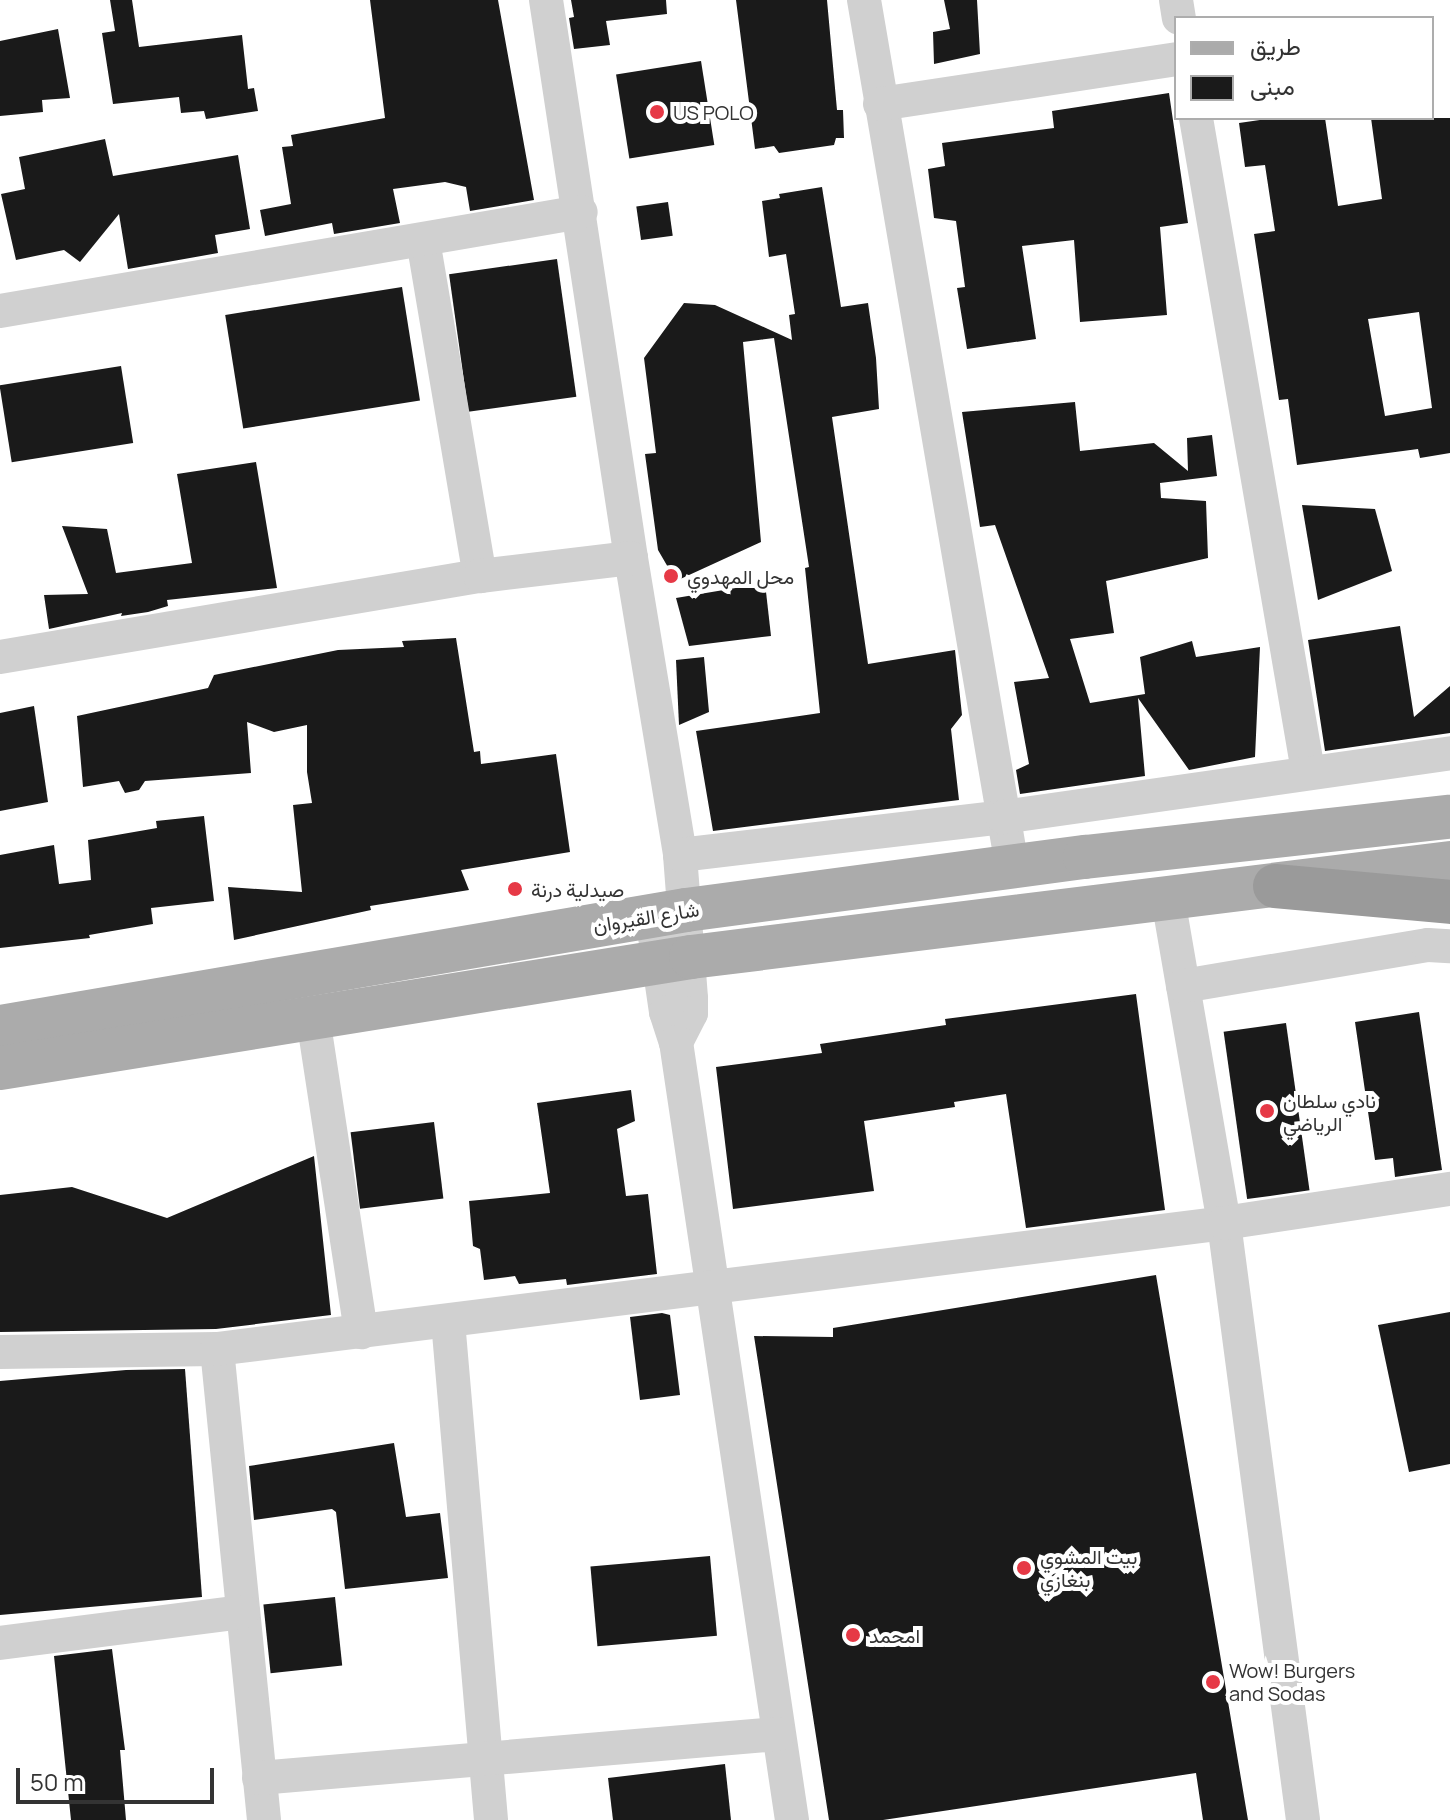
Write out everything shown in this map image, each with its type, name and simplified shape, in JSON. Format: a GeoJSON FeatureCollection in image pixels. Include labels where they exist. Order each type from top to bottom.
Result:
{"type":"FeatureCollection","features":[{"type":"Feature","properties":{"kind":"highway"},"geometry":{"type":"LineString","coordinates":[[1275,886],[1450,902]]}},
{"type":"Feature","properties":{"kind":"main road","name":"شارع القيروان"},"geometry":{"type":"LineString","coordinates":[[0,1027],[669,913],[1012,866],[1450,817]]}},
{"type":"Feature","properties":{"kind":"main road"},"geometry":{"type":"LineString","coordinates":[[0,1068],[674,960],[1450,863]]}},
{"type":"Feature","properties":{"kind":"street"},"geometry":{"type":"LineString","coordinates":[[546,0],[581,212],[631,558],[680,855],[669,913],[674,960],[666,1012],[676,1042],[792,1820]]}},
{"type":"Feature","properties":{"kind":"street"},"geometry":{"type":"LineString","coordinates":[[864,0],[1012,866]]}},
{"type":"Feature","properties":{"kind":"street"},"geometry":{"type":"LineString","coordinates":[[880,104],[1174,59]]}},
{"type":"Feature","properties":{"kind":"street"},"geometry":{"type":"LineString","coordinates":[[1196,120],[1308,771]]}},
{"type":"Feature","properties":{"kind":"street"},"geometry":{"type":"LineString","coordinates":[[0,311],[581,212]]}},
{"type":"Feature","properties":{"kind":"street"},"geometry":{"type":"LineString","coordinates":[[423,240],[480,576]]}},
{"type":"Feature","properties":{"kind":"street"},"geometry":{"type":"LineString","coordinates":[[0,657],[480,576],[631,558]]}},
{"type":"Feature","properties":{"kind":"street"},"geometry":{"type":"LineString","coordinates":[[680,855],[1003,817],[1450,753]]}},
{"type":"Feature","properties":{"kind":"street"},"geometry":{"type":"LineString","coordinates":[[1168,899],[1224,1223],[1303,1820]]}},
{"type":"Feature","properties":{"kind":"street"},"geometry":{"type":"LineString","coordinates":[[1183,986],[1428,945],[1450,946]]}},
{"type":"Feature","properties":{"kind":"street"},"geometry":{"type":"LineString","coordinates":[[313,1018],[361,1332]]}},
{"type":"Feature","properties":{"kind":"street"},"geometry":{"type":"LineString","coordinates":[[0,1352],[217,1349],[1224,1223],[1450,1189]]}},
{"type":"Feature","properties":{"kind":"street"},"geometry":{"type":"LineString","coordinates":[[448,1321],[491,1820]]}},
{"type":"Feature","properties":{"kind":"street"},"geometry":{"type":"LineString","coordinates":[[217,1349],[264,1820]]}},
{"type":"Feature","properties":{"kind":"street"},"geometry":{"type":"LineString","coordinates":[[0,1643],[243,1612]]}},
{"type":"Feature","properties":{"kind":"street"},"geometry":{"type":"LineString","coordinates":[[259,1778],[778,1734]]}},
{"type":"Feature","properties":{"kind":"building"},"geometry":{"type":"Polygon","coordinates":[[[110,0],[132,0],[139,47],[242,35],[248,89],[254,88],[258,111],[206,119],[204,111],[181,113],[179,97],[113,104],[102,33],[115,31],[110,0]]]}},
{"type":"Feature","properties":{"kind":"building"},"geometry":{"type":"Polygon","coordinates":[[[370,0],[498,0],[534,200],[470,211],[466,187],[445,182],[393,189],[400,223],[334,234],[332,223],[265,236],[260,210],[291,204],[282,147],[293,146],[291,135],[385,118],[370,0]]]}},
{"type":"Feature","properties":{"kind":"building"},"geometry":{"type":"Polygon","coordinates":[[[571,0],[666,0],[667,14],[606,21],[610,45],[574,49],[569,18],[574,17],[571,0]]]}},
{"type":"Feature","properties":{"kind":"building"},"geometry":{"type":"Polygon","coordinates":[[[736,0],[827,0],[837,110],[843,110],[844,138],[836,138],[834,145],[779,153],[774,146],[755,149],[736,0]]]}},
{"type":"Feature","properties":{"kind":"building"},"geometry":{"type":"Polygon","coordinates":[[[944,0],[977,0],[980,54],[934,64],[933,32],[950,29],[944,0]]]}},
{"type":"Feature","properties":{"kind":"building"},"geometry":{"type":"Polygon","coordinates":[[[58,29],[70,98],[42,100],[43,112],[0,116],[0,41],[58,29]]]}},
{"type":"Feature","properties":{"kind":"building"},"geometry":{"type":"Polygon","coordinates":[[[701,61],[714,145],[629,158],[616,74],[701,61]]]}},
{"type":"Feature","properties":{"kind":"building"},"geometry":{"type":"Polygon","coordinates":[[[1169,93],[1188,223],[1160,227],[1167,315],[1080,322],[1074,240],[1022,246],[1036,339],[967,349],[957,288],[965,287],[956,221],[934,218],[928,169],[945,166],[942,143],[1054,128],[1052,111],[1169,93]]]}},
{"type":"Feature","properties":{"kind":"building"},"geometry":{"type":"Polygon","coordinates":[[[1450,118],[1450,453],[1420,458],[1418,449],[1297,465],[1288,399],[1279,400],[1254,234],[1275,231],[1265,165],[1245,167],[1239,123],[1325,120],[1338,206],[1382,199],[1371,120],[1450,118]],[[1419,312],[1368,319],[1385,416],[1432,408],[1419,312]]]}},
{"type":"Feature","properties":{"kind":"building"},"geometry":{"type":"Polygon","coordinates":[[[105,139],[113,176],[238,155],[250,229],[215,235],[218,253],[128,269],[119,214],[80,262],[64,250],[16,260],[1,194],[25,189],[19,157],[105,139]]]}},
{"type":"Feature","properties":{"kind":"building"},"geometry":{"type":"Polygon","coordinates":[[[822,187],[841,307],[868,303],[876,358],[879,409],[832,417],[868,664],[955,650],[962,715],[951,729],[959,800],[713,831],[696,731],[820,713],[805,568],[809,567],[774,338],[743,342],[761,542],[676,581],[658,550],[645,454],[656,453],[644,358],[684,303],[715,305],[792,340],[789,315],[795,314],[786,254],[769,257],[762,201],[780,198],[779,194],[822,187]]]}},
{"type":"Feature","properties":{"kind":"building"},"geometry":{"type":"Polygon","coordinates":[[[668,202],[673,236],[641,240],[636,206],[668,202]]]}},
{"type":"Feature","properties":{"kind":"building"},"geometry":{"type":"Polygon","coordinates":[[[557,259],[576,397],[468,412],[449,274],[557,259]]]}},
{"type":"Feature","properties":{"kind":"building"},"geometry":{"type":"Polygon","coordinates":[[[402,287],[420,401],[243,429],[225,315],[402,287]]]}},
{"type":"Feature","properties":{"kind":"building"},"geometry":{"type":"Polygon","coordinates":[[[121,366],[133,443],[12,462],[0,385],[121,366]]]}},
{"type":"Feature","properties":{"kind":"building"},"geometry":{"type":"Polygon","coordinates":[[[1075,402],[1080,451],[1154,443],[1188,471],[1187,438],[1212,435],[1217,476],[1160,483],[1161,498],[1206,501],[1208,558],[1106,581],[1114,633],[1070,639],[1090,703],[1145,694],[1140,657],[1192,641],[1196,657],[1260,647],[1255,757],[1189,770],[1138,698],[1145,776],[1020,794],[1016,770],[1029,764],[1014,682],[1049,678],[995,525],[980,527],[962,412],[1075,402]]]}},
{"type":"Feature","properties":{"kind":"building"},"geometry":{"type":"Polygon","coordinates":[[[256,462],[277,588],[167,600],[168,606],[148,612],[121,616],[122,613],[49,629],[44,595],[88,594],[62,526],[107,529],[116,573],[192,563],[177,474],[256,462]]]}},
{"type":"Feature","properties":{"kind":"building"},"geometry":{"type":"Polygon","coordinates":[[[1302,505],[1375,509],[1392,571],[1318,600],[1302,505]]]}},
{"type":"Feature","properties":{"kind":"building"},"geometry":{"type":"Polygon","coordinates":[[[765,583],[771,636],[689,646],[676,598],[765,583]]]}},
{"type":"Feature","properties":{"kind":"building"},"geometry":{"type":"Polygon","coordinates":[[[1400,626],[1414,717],[1450,686],[1450,733],[1325,751],[1308,640],[1400,626]]]}},
{"type":"Feature","properties":{"kind":"building"},"geometry":{"type":"Polygon","coordinates":[[[456,638],[474,752],[480,751],[481,764],[556,754],[570,852],[461,870],[469,890],[370,906],[371,910],[234,940],[228,887],[302,892],[293,805],[312,803],[307,772],[307,725],[274,732],[247,722],[251,773],[145,781],[139,790],[125,793],[119,781],[83,787],[77,716],[208,688],[214,675],[338,650],[404,647],[402,641],[456,638]]]}},
{"type":"Feature","properties":{"kind":"building"},"geometry":{"type":"Polygon","coordinates":[[[704,657],[709,712],[679,725],[676,660],[704,657]]]}},
{"type":"Feature","properties":{"kind":"building"},"geometry":{"type":"Polygon","coordinates":[[[34,706],[48,802],[0,811],[0,713],[34,706]]]}},
{"type":"Feature","properties":{"kind":"building"},"geometry":{"type":"Polygon","coordinates":[[[204,816],[214,901],[151,908],[153,924],[89,935],[90,938],[0,948],[0,855],[54,845],[59,884],[91,880],[88,840],[157,828],[156,821],[204,816]]]}},
{"type":"Feature","properties":{"kind":"building"},"geometry":{"type":"Polygon","coordinates":[[[1136,994],[1165,1210],[1026,1228],[1006,1094],[954,1102],[955,1107],[864,1121],[874,1191],[733,1209],[716,1067],[822,1053],[820,1044],[946,1025],[945,1019],[1136,994]]]}},
{"type":"Feature","properties":{"kind":"building"},"geometry":{"type":"Polygon","coordinates":[[[1419,1012],[1442,1170],[1395,1177],[1393,1158],[1375,1160],[1355,1022],[1419,1012]]]}},
{"type":"Feature","properties":{"kind":"building","name":"نادي سلطان الرياضي"},"geometry":{"type":"Polygon","coordinates":[[[1286,1023],[1310,1190],[1247,1199],[1224,1032],[1286,1023]]]}},
{"type":"Feature","properties":{"kind":"building"},"geometry":{"type":"Polygon","coordinates":[[[631,1090],[635,1121],[617,1129],[626,1196],[648,1194],[657,1274],[567,1285],[566,1279],[519,1284],[515,1276],[484,1280],[480,1249],[473,1246],[469,1201],[550,1193],[537,1103],[631,1090]]]}},
{"type":"Feature","properties":{"kind":"building"},"geometry":{"type":"Polygon","coordinates":[[[434,1122],[443,1198],[360,1209],[351,1132],[434,1122]]]}},
{"type":"Feature","properties":{"kind":"building"},"geometry":{"type":"Polygon","coordinates":[[[314,1156],[331,1315],[216,1329],[0,1332],[0,1195],[72,1187],[167,1218],[314,1156]]]}},
{"type":"Feature","properties":{"kind":"building"},"geometry":{"type":"Polygon","coordinates":[[[1156,1275],[1248,1820],[1203,1820],[1196,1773],[883,1820],[829,1820],[754,1336],[833,1337],[833,1328],[1156,1275]]]}},
{"type":"Feature","properties":{"kind":"building"},"geometry":{"type":"Polygon","coordinates":[[[1450,1312],[1450,1464],[1409,1472],[1378,1325],[1450,1312]]]}},
{"type":"Feature","properties":{"kind":"building"},"geometry":{"type":"Polygon","coordinates":[[[670,1315],[680,1395],[640,1400],[630,1317],[670,1315]]]}},
{"type":"Feature","properties":{"kind":"building"},"geometry":{"type":"Polygon","coordinates":[[[185,1369],[202,1597],[0,1615],[0,1381],[126,1370],[185,1369]]]}},
{"type":"Feature","properties":{"kind":"building"},"geometry":{"type":"Polygon","coordinates":[[[394,1443],[406,1517],[440,1513],[448,1578],[345,1589],[336,1512],[332,1509],[254,1520],[249,1466],[394,1443]]]}},
{"type":"Feature","properties":{"kind":"building"},"geometry":{"type":"Polygon","coordinates":[[[710,1556],[717,1636],[597,1646],[590,1566],[710,1556]]]}},
{"type":"Feature","properties":{"kind":"building"},"geometry":{"type":"Polygon","coordinates":[[[335,1597],[342,1666],[271,1673],[263,1605],[335,1597]]]}},
{"type":"Feature","properties":{"kind":"building"},"geometry":{"type":"Polygon","coordinates":[[[112,1649],[125,1750],[120,1750],[126,1820],[71,1820],[54,1656],[112,1649]]]}},
{"type":"Feature","properties":{"kind":"building"},"geometry":{"type":"Polygon","coordinates":[[[725,1764],[731,1820],[613,1820],[608,1778],[725,1764]]]}},
{"type":"Feature","properties":{"kind":"place","name":"US POLO"},"geometry":{"type":"Point","coordinates":[657,112]}},
{"type":"Feature","properties":{"kind":"place","name":"محل المهدوي"},"geometry":{"type":"Point","coordinates":[671,576]}},
{"type":"Feature","properties":{"kind":"place","name":"صيدلية درنة"},"geometry":{"type":"Point","coordinates":[515,889]}},
{"type":"Feature","properties":{"kind":"place","name":"نادي سلطان الرياضي"},"geometry":{"type":"Point","coordinates":[1267,1111]}},
{"type":"Feature","properties":{"kind":"place","name":"بيت المشوي بنغازي"},"geometry":{"type":"Point","coordinates":[1024,1568]}},
{"type":"Feature","properties":{"kind":"place","name":"امحمد"},"geometry":{"type":"Point","coordinates":[853,1635]}},
{"type":"Feature","properties":{"kind":"place","name":"Wow! Burgers and Sodas"},"geometry":{"type":"Point","coordinates":[1213,1682]}}]}
